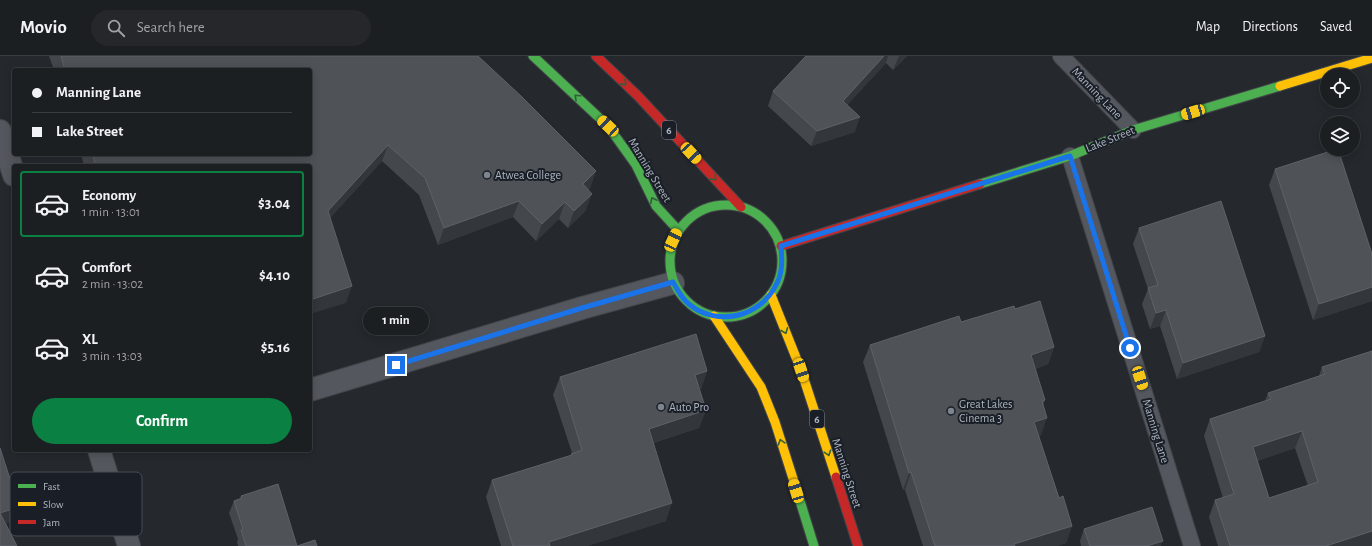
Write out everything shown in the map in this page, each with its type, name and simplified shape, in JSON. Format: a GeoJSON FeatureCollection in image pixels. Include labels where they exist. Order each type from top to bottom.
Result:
{"type":"FeatureCollection","features":[{"type":"Feature","properties":{"kind":"main road","name":"Manning Street"},"geometry":{"type":"LineString","coordinates":[[533,56],[608,126],[636,165],[656,206],[678,230]]}},
{"type":"Feature","properties":{"kind":"main road","name":"6"},"geometry":{"type":"LineString","coordinates":[[596,56],[638,96],[741,207],[755,212],[766,222],[775,234],[781,246],[781,272],[771,295]]}},
{"type":"Feature","properties":{"kind":"main road","name":"Lake Street"},"geometry":{"type":"LineString","coordinates":[[781,246],[1070,156],[1133,130],[1372,58]]}},
{"type":"Feature","properties":{"kind":"main road"},"geometry":{"type":"LineString","coordinates":[[741,207],[724,205],[708,208],[692,215],[678,230],[673,240],[670,254],[670,268],[673,282],[680,294],[689,304],[701,312],[714,316],[729,317],[745,314],[760,306],[771,295]]}},
{"type":"Feature","properties":{"kind":"main road","name":"Manning Street"},"geometry":{"type":"LineString","coordinates":[[771,295],[801,370],[858,546]]}},
{"type":"Feature","properties":{"kind":"main road"},"geometry":{"type":"LineString","coordinates":[[714,316],[761,387],[775,422],[814,546]]}},
{"type":"Feature","properties":{"kind":"street"},"geometry":{"type":"LineString","coordinates":[[0,131],[12,168]]}},
{"type":"Feature","properties":{"kind":"street"},"geometry":{"type":"LineString","coordinates":[[312,389],[673,282]]}},
{"type":"Feature","properties":{"kind":"street"},"geometry":{"type":"LineString","coordinates":[[104,452],[110,472]]}},
{"type":"Feature","properties":{"kind":"street"},"geometry":{"type":"LineString","coordinates":[[126,536],[129,546]]}},
{"type":"Feature","properties":{"kind":"lane","name":"Manning Lane"},"geometry":{"type":"LineString","coordinates":[[1061,56],[1133,130]]}},
{"type":"Feature","properties":{"kind":"lane","name":"Manning Lane"},"geometry":{"type":"LineString","coordinates":[[1070,156],[1192,546]]}},
{"type":"Feature","properties":{"kind":"building"},"geometry":{"type":"Polygon","coordinates":[[[61,56],[478,56],[521,96],[596,171],[583,184],[592,194],[574,211],[565,202],[542,224],[519,201],[444,228],[425,178],[388,145],[328,211],[352,286],[312,299],[312,164],[95,164],[93,156],[312,156],[312,68],[64,68],[61,56]]]}},
{"type":"Feature","properties":{"kind":"building"},"geometry":{"type":"Polygon","coordinates":[[[806,56],[884,56],[843,101],[860,117],[817,131],[773,91],[806,56]]]}},
{"type":"Feature","properties":{"kind":"building"},"geometry":{"type":"Polygon","coordinates":[[[1320,154],[1320,156],[1340,156],[1372,254],[1372,287],[1319,304],[1275,169],[1320,154]]]}},
{"type":"Feature","properties":{"kind":"building"},"geometry":{"type":"Polygon","coordinates":[[[1221,201],[1265,336],[1183,363],[1166,310],[1156,313],[1148,288],[1158,285],[1139,228],[1221,201]]]}},
{"type":"Feature","properties":{"kind":"building"},"geometry":{"type":"Polygon","coordinates":[[[1040,301],[1054,347],[1031,355],[1045,400],[1042,401],[1047,418],[1034,422],[1059,498],[1063,496],[1072,526],[1014,544],[1015,546],[935,546],[911,472],[909,473],[870,345],[959,316],[961,322],[1014,306],[1015,309],[1040,301]]]}},
{"type":"Feature","properties":{"kind":"building"},"geometry":{"type":"Polygon","coordinates":[[[696,334],[707,371],[695,375],[706,410],[649,429],[672,503],[549,542],[550,546],[513,546],[492,480],[572,455],[571,454],[582,450],[560,377],[696,334]]]}},
{"type":"Feature","properties":{"kind":"building"},"geometry":{"type":"Polygon","coordinates":[[[1372,351],[1372,531],[1326,546],[1230,546],[1215,500],[1234,494],[1210,419],[1271,399],[1268,393],[1325,374],[1322,367],[1372,351]],[[1302,431],[1253,447],[1269,498],[1318,482],[1302,431]]]}},
{"type":"Feature","properties":{"kind":"building"},"geometry":{"type":"Polygon","coordinates":[[[0,448],[10,479],[10,510],[0,513],[0,448]]]}},
{"type":"Feature","properties":{"kind":"building"},"geometry":{"type":"Polygon","coordinates":[[[278,484],[297,546],[246,546],[241,530],[243,529],[234,501],[242,498],[241,496],[278,484]]]}},
{"type":"Feature","properties":{"kind":"building"},"geometry":{"type":"Polygon","coordinates":[[[1152,507],[1163,541],[1147,546],[1090,546],[1084,529],[1152,507]]]}},
{"type":"Feature","properties":{"kind":"building"},"geometry":{"type":"Polygon","coordinates":[[[0,513],[10,532],[10,536],[12,536],[17,546],[0,546],[0,513]]]}},
{"type":"Feature","properties":{"kind":"building"},"geometry":{"type":"Polygon","coordinates":[[[315,540],[317,546],[297,546],[315,540]]]}},
{"type":"Feature","properties":{"kind":"traffic: fast"},"geometry":{"type":"LineString","coordinates":[[533,56],[608,126],[636,165],[656,206],[678,230]]}},
{"type":"Feature","properties":{"kind":"traffic: fast"},"geometry":{"type":"LineString","coordinates":[[980,184],[1070,156],[1133,130],[1280,86]]}},
{"type":"Feature","properties":{"kind":"traffic: fast"},"geometry":{"type":"LineString","coordinates":[[726,205],[747,209],[766,221],[778,240],[782,261],[778,282],[766,301],[747,313],[726,317],[705,313],[686,301],[674,282],[670,261],[674,240],[686,221],[705,209],[726,205]]}},
{"type":"Feature","properties":{"kind":"traffic: fast"},"geometry":{"type":"LineString","coordinates":[[796,488],[814,546]]}},
{"type":"Feature","properties":{"kind":"traffic: slow"},"geometry":{"type":"LineString","coordinates":[[1280,86],[1372,58]]}},
{"type":"Feature","properties":{"kind":"traffic: slow"},"geometry":{"type":"LineString","coordinates":[[771,295],[801,370],[836,477]]}},
{"type":"Feature","properties":{"kind":"traffic: slow"},"geometry":{"type":"LineString","coordinates":[[714,316],[761,387],[775,422],[796,488]]}},
{"type":"Feature","properties":{"kind":"traffic: jam"},"geometry":{"type":"LineString","coordinates":[[596,56],[638,96],[741,207]]}},
{"type":"Feature","properties":{"kind":"traffic: jam"},"geometry":{"type":"LineString","coordinates":[[781,246],[980,184]]}},
{"type":"Feature","properties":{"kind":"traffic: jam"},"geometry":{"type":"LineString","coordinates":[[836,477],[858,546]]}},
{"type":"Feature","properties":{"kind":"place","name":"Atwea College"},"geometry":{"type":"Point","coordinates":[487,175]}},
{"type":"Feature","properties":{"kind":"place","name":"Auto Pro"},"geometry":{"type":"Point","coordinates":[661,407]}},
{"type":"Feature","properties":{"kind":"place","name":"Great Lakes Cinema 3"},"geometry":{"type":"Point","coordinates":[951,411]}},
{"type":"Feature","properties":{"kind":"route"},"geometry":{"type":"LineString","coordinates":[[396,365],[582,308],[673,282],[680,294],[689,304],[701,312],[714,316],[729,317],[745,314],[760,306],[771,295],[777,284],[781,272],[781,246],[1070,156],[1130,348]]}}]}
